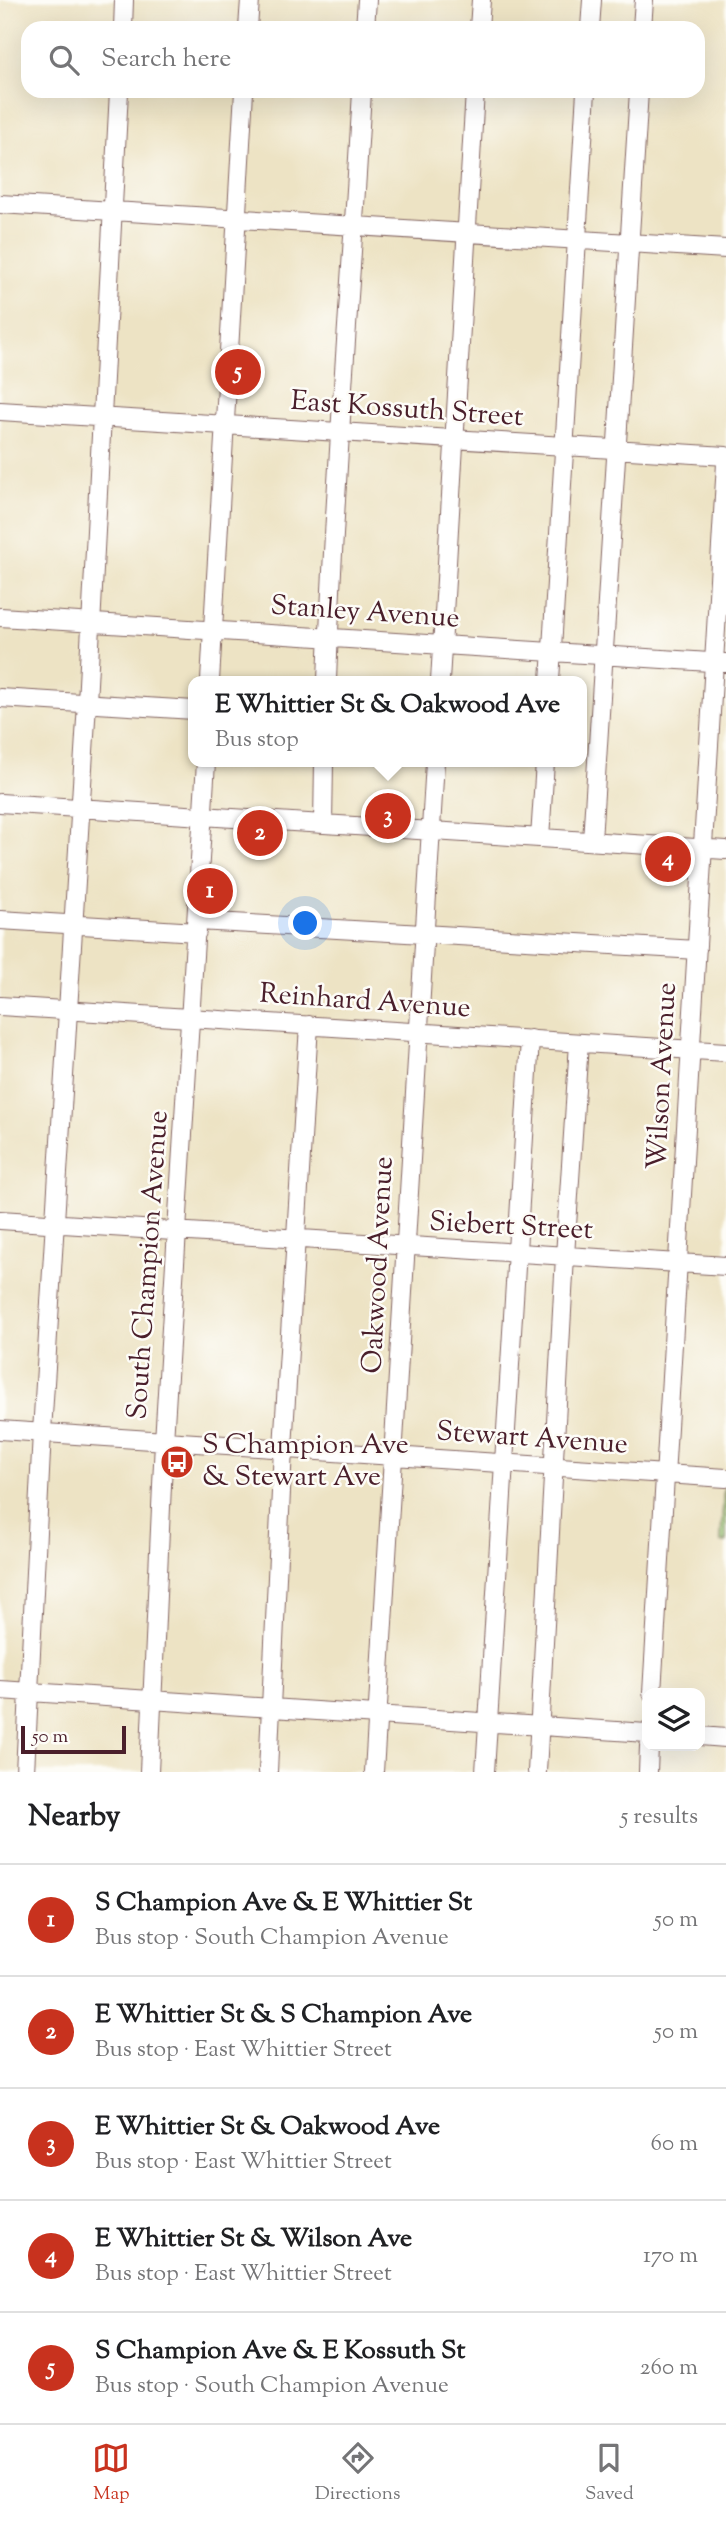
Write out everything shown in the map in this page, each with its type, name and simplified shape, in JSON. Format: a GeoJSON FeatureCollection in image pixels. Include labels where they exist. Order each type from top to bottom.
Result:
{"type":"FeatureCollection","features":[{"type":"Feature","properties":{"kind":"street"},"geometry":{"type":"LineString","coordinates":[[123,21],[124,0]]}},
{"type":"Feature","properties":{"kind":"street"},"geometry":{"type":"LineString","coordinates":[[248,21],[250,0]]}},
{"type":"Feature","properties":{"kind":"street"},"geometry":{"type":"LineString","coordinates":[[366,21],[367,0]]}},
{"type":"Feature","properties":{"kind":"street"},"geometry":{"type":"LineString","coordinates":[[480,21],[481,0]]}},
{"type":"Feature","properties":{"kind":"street"},"geometry":{"type":"LineString","coordinates":[[590,21],[592,0]]}},
{"type":"Feature","properties":{"kind":"street"},"geometry":{"type":"LineString","coordinates":[[642,21],[644,0]]}},
{"type":"Feature","properties":{"kind":"street"},"geometry":{"type":"LineString","coordinates":[[25,1772],[66,1010],[87,703],[119,98]]}},
{"type":"Feature","properties":{"kind":"street"},"geometry":{"type":"LineString","coordinates":[[210,676],[244,98]]}},
{"type":"Feature","properties":{"kind":"street"},"geometry":{"type":"LineString","coordinates":[[327,676],[339,432],[362,98]]}},
{"type":"Feature","properties":{"kind":"street"},"geometry":{"type":"LineString","coordinates":[[440,676],[475,98]]}},
{"type":"Feature","properties":{"kind":"street"},"geometry":{"type":"LineString","coordinates":[[550,676],[586,98]]}},
{"type":"Feature","properties":{"kind":"street"},"geometry":{"type":"LineString","coordinates":[[592,841],[639,98]]}},
{"type":"Feature","properties":{"kind":"street"},"geometry":{"type":"LineString","coordinates":[[0,204],[726,249]]}},
{"type":"Feature","properties":{"kind":"street","name":"East Kossuth Street"},"geometry":{"type":"LineString","coordinates":[[0,411],[726,456]]}},
{"type":"Feature","properties":{"kind":"street","name":"Wilson Avenue"},"geometry":{"type":"LineString","coordinates":[[652,1688],[703,849],[721,662],[726,463]]}},
{"type":"Feature","properties":{"kind":"street","name":"Stanley Avenue"},"geometry":{"type":"LineString","coordinates":[[0,617],[721,662]]}},
{"type":"Feature","properties":{"kind":"street"},"geometry":{"type":"LineString","coordinates":[[0,698],[188,710]]}},
{"type":"Feature","properties":{"kind":"street","name":"South Champion Avenue"},"geometry":{"type":"LineString","coordinates":[[149,1772],[164,1441],[206,767]]}},
{"type":"Feature","properties":{"kind":"street"},"geometry":{"type":"LineString","coordinates":[[323,824],[324,767]]}},
{"type":"Feature","properties":{"kind":"street","name":"Oakwood Avenue"},"geometry":{"type":"LineString","coordinates":[[374,1772],[435,767]]}},
{"type":"Feature","properties":{"kind":"street"},"geometry":{"type":"LineString","coordinates":[[540,838],[545,767]]}},
{"type":"Feature","properties":{"kind":"street"},"geometry":{"type":"LineString","coordinates":[[0,803],[726,850]]}},
{"type":"Feature","properties":{"kind":"street"},"geometry":{"type":"LineString","coordinates":[[0,919],[73,925],[197,926],[425,935],[697,950]]}},
{"type":"Feature","properties":{"kind":"street","name":"Reinhard Avenue"},"geometry":{"type":"LineString","coordinates":[[0,1006],[726,1052]]}},
{"type":"Feature","properties":{"kind":"street"},"geometry":{"type":"LineString","coordinates":[[268,1772],[283,1448],[309,1025]]}},
{"type":"Feature","properties":{"kind":"street"},"geometry":{"type":"LineString","coordinates":[[485,1772],[530,1040]]}},
{"type":"Feature","properties":{"kind":"street"},"geometry":{"type":"LineString","coordinates":[[537,1772],[579,1043]]}},
{"type":"Feature","properties":{"kind":"street","name":"Siebert Street"},"geometry":{"type":"LineString","coordinates":[[0,1220],[726,1266]]}},
{"type":"Feature","properties":{"kind":"street","name":"Stewart Avenue"},"geometry":{"type":"LineString","coordinates":[[0,1430],[726,1478]]}},
{"type":"Feature","properties":{"kind":"street"},"geometry":{"type":"LineString","coordinates":[[0,1690],[642,1733]]}},
{"type":"Feature","properties":{"kind":"street"},"geometry":{"type":"LineString","coordinates":[[705,1736],[726,1738]]}},
{"type":"Feature","properties":{"kind":"street"},"geometry":{"type":"LineString","coordinates":[[648,1772],[649,1751]]}},
{"type":"Feature","properties":{"kind":"green space"},"geometry":{"type":"Polygon","coordinates":[[[726,1485],[726,1543],[721,1542],[726,1485]]]}},
{"type":"Feature","properties":{"kind":"place","name":"S Champion Ave & E Kossuth St"},"geometry":{"type":"Point","coordinates":[238,372]}},
{"type":"Feature","properties":{"kind":"place","name":"E Whittier St & Oakwood Ave"},"geometry":{"type":"Point","coordinates":[388,816]}},
{"type":"Feature","properties":{"kind":"place","name":"E Whittier St & S Champion Ave"},"geometry":{"type":"Point","coordinates":[260,833]}},
{"type":"Feature","properties":{"kind":"place","name":"E Whittier St & Wilson Ave"},"geometry":{"type":"Point","coordinates":[668,859]}},
{"type":"Feature","properties":{"kind":"place","name":"S Champion Ave & E Whittier St"},"geometry":{"type":"Point","coordinates":[210,891]}},
{"type":"Feature","properties":{"kind":"place","name":"S Champion Ave & Stewart Ave"},"geometry":{"type":"Point","coordinates":[177,1462]}}]}
